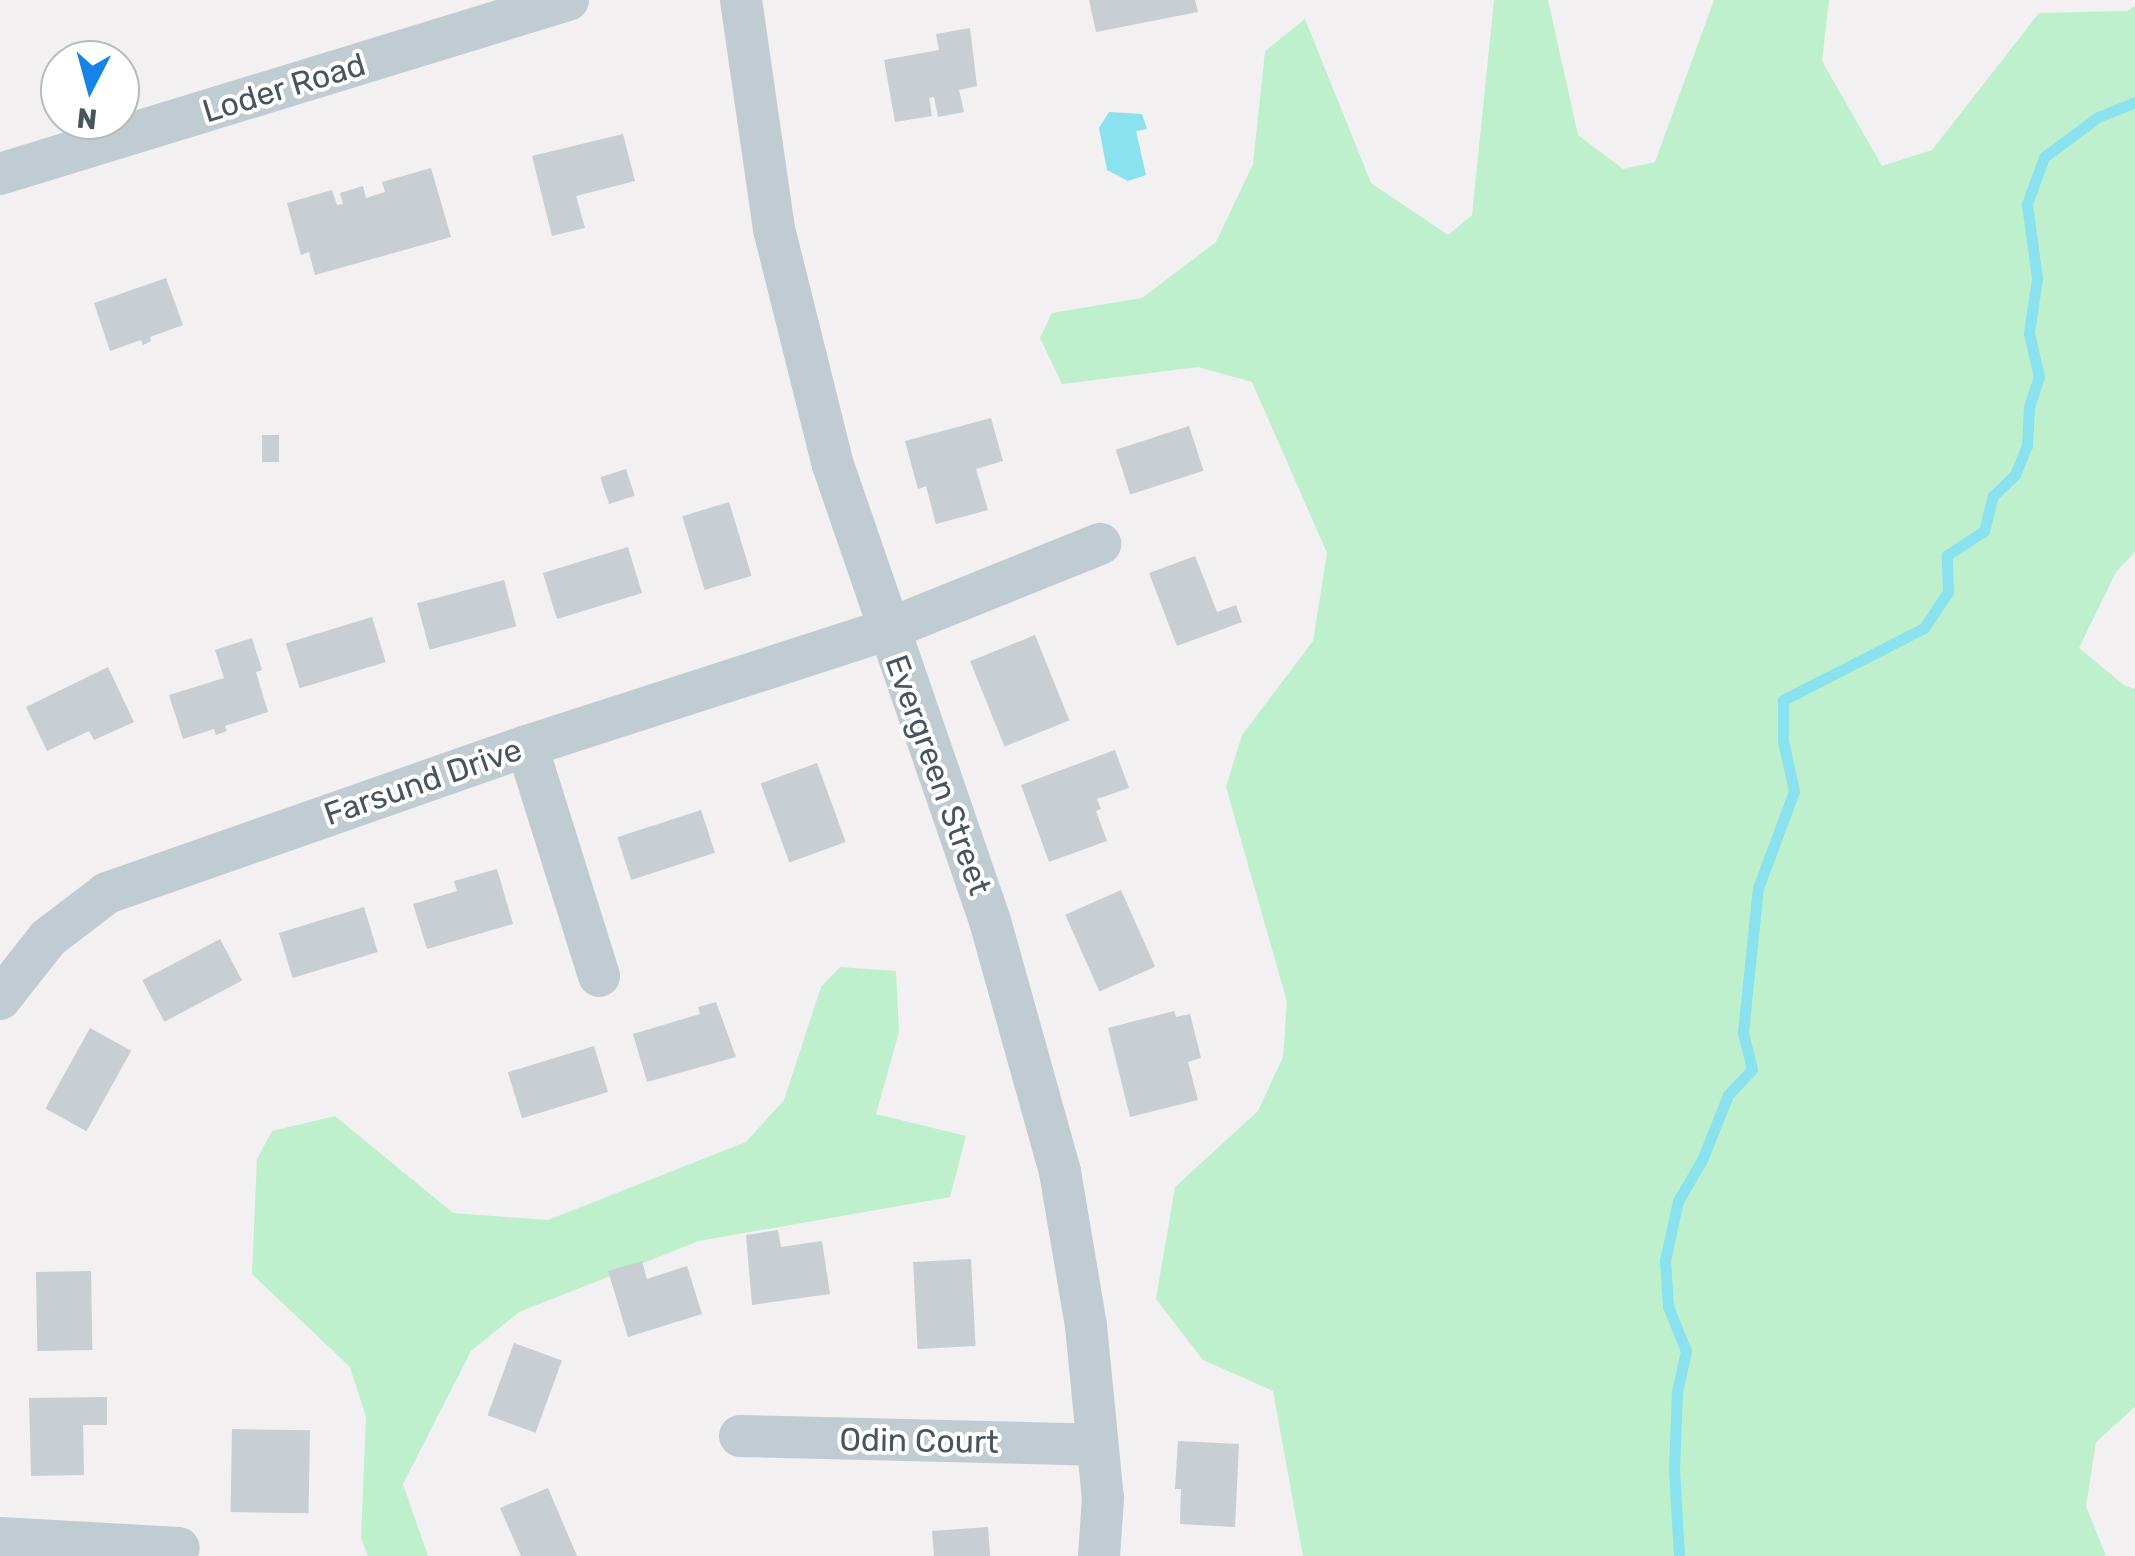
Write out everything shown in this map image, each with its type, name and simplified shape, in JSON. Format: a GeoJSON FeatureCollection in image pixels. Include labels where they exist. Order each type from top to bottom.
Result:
{"type":"FeatureCollection","features":[{"type":"Feature","properties":{"kind":"street","name":"Loder Road"},"geometry":{"type":"LineString","coordinates":[[0,174],[568,0]]}},
{"type":"Feature","properties":{"kind":"street","name":"Evergreen Street"},"geometry":{"type":"LineString","coordinates":[[740,0],[774,229],[832,465],[990,921],[1060,1172],[1086,1326],[1103,1498],[1099,1556]]}},
{"type":"Feature","properties":{"kind":"street","name":"Farsund Drive"},"geometry":{"type":"LineString","coordinates":[[0,998],[48,938],[107,894],[528,746],[886,630],[1100,544]]}},
{"type":"Feature","properties":{"kind":"street"},"geometry":{"type":"LineString","coordinates":[[528,746],[599,976]]}},
{"type":"Feature","properties":{"kind":"street","name":"Odin Court"},"geometry":{"type":"LineString","coordinates":[[740,1436],[1097,1445]]}},
{"type":"Feature","properties":{"kind":"street"},"geometry":{"type":"LineString","coordinates":[[0,1538],[179,1548]]}},
{"type":"Feature","properties":{"kind":"green space"},"geometry":{"type":"Polygon","coordinates":[[[1494,0],[1548,0],[1578,135],[1623,169],[1655,162],[1714,0],[1829,0],[1822,61],[1882,166],[1932,150],[2039,13],[2127,11],[2135,6],[2135,552],[2116,572],[2079,648],[2124,685],[2135,689],[2135,1407],[2096,1442],[2086,1506],[2106,1556],[1303,1556],[1273,1391],[1203,1360],[1156,1299],[1175,1187],[1258,1111],[1283,1057],[1287,1002],[1226,787],[1242,735],[1313,641],[1327,553],[1252,382],[1198,367],[1062,384],[1040,338],[1052,313],[1142,298],[1216,242],[1253,164],[1265,51],[1305,19],[1371,183],[1448,235],[1472,215],[1494,0]]]}},
{"type":"Feature","properties":{"kind":"green space"},"geometry":{"type":"Polygon","coordinates":[[[840,967],[896,971],[899,1032],[876,1114],[966,1136],[950,1197],[699,1241],[519,1312],[471,1351],[403,1484],[428,1556],[368,1556],[361,1538],[366,1417],[350,1367],[252,1274],[257,1159],[272,1131],[335,1116],[453,1213],[548,1220],[746,1142],[784,1100],[821,987],[840,967]]]}},
{"type":"Feature","properties":{"kind":"water"},"geometry":{"type":"Polygon","coordinates":[[[1109,112],[1142,114],[1147,129],[1136,131],[1146,175],[1128,181],[1107,170],[1099,128],[1109,112]]]}},
{"type":"Feature","properties":{"kind":"building"},"geometry":{"type":"Polygon","coordinates":[[[1089,0],[1195,0],[1198,12],[1096,32],[1089,0]]]}},
{"type":"Feature","properties":{"kind":"building"},"geometry":{"type":"Polygon","coordinates":[[[970,28],[977,86],[959,90],[964,112],[938,117],[934,97],[929,98],[932,116],[895,122],[884,60],[939,50],[936,34],[970,28]]]}},
{"type":"Feature","properties":{"kind":"building"},"geometry":{"type":"Polygon","coordinates":[[[623,134],[635,181],[576,196],[585,228],[552,236],[532,156],[623,134]]]}},
{"type":"Feature","properties":{"kind":"building"},"geometry":{"type":"Polygon","coordinates":[[[431,168],[451,237],[315,275],[309,252],[301,255],[287,203],[332,190],[337,205],[343,204],[340,193],[363,186],[366,198],[385,192],[382,182],[431,168]]]}},
{"type":"Feature","properties":{"kind":"building"},"geometry":{"type":"Polygon","coordinates":[[[166,278],[183,325],[150,337],[151,341],[143,345],[141,340],[110,351],[94,303],[166,278]]]}},
{"type":"Feature","properties":{"kind":"building"},"geometry":{"type":"Polygon","coordinates":[[[991,418],[1003,461],[976,469],[988,510],[936,524],[926,486],[918,489],[905,441],[991,418]]]}},
{"type":"Feature","properties":{"kind":"building"},"geometry":{"type":"Polygon","coordinates":[[[1189,426],[1204,471],[1130,494],[1116,450],[1189,426]]]}},
{"type":"Feature","properties":{"kind":"building"},"geometry":{"type":"Polygon","coordinates":[[[262,435],[279,435],[279,462],[262,462],[262,435]]]}},
{"type":"Feature","properties":{"kind":"building"},"geometry":{"type":"Polygon","coordinates":[[[626,469],[635,496],[609,504],[600,477],[626,469]]]}},
{"type":"Feature","properties":{"kind":"building"},"geometry":{"type":"Polygon","coordinates":[[[729,502],[752,576],[705,590],[682,516],[729,502]]]}},
{"type":"Feature","properties":{"kind":"building"},"geometry":{"type":"Polygon","coordinates":[[[628,547],[642,593],[557,619],[543,573],[628,547]]]}},
{"type":"Feature","properties":{"kind":"building"},"geometry":{"type":"Polygon","coordinates":[[[1195,556],[1217,612],[1236,605],[1242,622],[1177,646],[1149,573],[1195,556]]]}},
{"type":"Feature","properties":{"kind":"building"},"geometry":{"type":"Polygon","coordinates":[[[504,580],[516,626],[429,650],[417,603],[504,580]]]}},
{"type":"Feature","properties":{"kind":"building"},"geometry":{"type":"Polygon","coordinates":[[[372,617],[386,662],[300,688],[286,643],[372,617]]]}},
{"type":"Feature","properties":{"kind":"building"},"geometry":{"type":"Polygon","coordinates":[[[1035,635],[1069,720],[1005,747],[970,661],[1035,635]]]}},
{"type":"Feature","properties":{"kind":"building"},"geometry":{"type":"Polygon","coordinates":[[[252,638],[262,670],[256,672],[268,712],[225,726],[227,731],[216,735],[214,729],[183,739],[169,695],[224,678],[215,650],[252,638]]]}},
{"type":"Feature","properties":{"kind":"building"},"geometry":{"type":"Polygon","coordinates":[[[108,667],[134,722],[94,740],[89,731],[47,751],[26,707],[108,667]]]}},
{"type":"Feature","properties":{"kind":"building"},"geometry":{"type":"Polygon","coordinates":[[[1115,750],[1129,788],[1097,799],[1101,809],[1096,811],[1107,841],[1049,862],[1021,785],[1115,750]]]}},
{"type":"Feature","properties":{"kind":"building"},"geometry":{"type":"Polygon","coordinates":[[[817,763],[846,842],[789,862],[761,784],[817,763]]]}},
{"type":"Feature","properties":{"kind":"building"},"geometry":{"type":"Polygon","coordinates":[[[701,810],[715,853],[631,880],[617,837],[701,810]]]}},
{"type":"Feature","properties":{"kind":"building"},"geometry":{"type":"Polygon","coordinates":[[[497,869],[513,924],[427,949],[413,904],[457,891],[454,881],[497,869]]]}},
{"type":"Feature","properties":{"kind":"building"},"geometry":{"type":"Polygon","coordinates":[[[1121,890],[1155,967],[1099,992],[1065,915],[1121,890]]]}},
{"type":"Feature","properties":{"kind":"building"},"geometry":{"type":"Polygon","coordinates":[[[364,907],[378,952],[293,978],[279,933],[364,907]]]}},
{"type":"Feature","properties":{"kind":"building"},"geometry":{"type":"Polygon","coordinates":[[[220,939],[242,980],[164,1022],[142,980],[220,939]]]}},
{"type":"Feature","properties":{"kind":"building"},"geometry":{"type":"Polygon","coordinates":[[[716,1002],[736,1057],[647,1082],[633,1034],[700,1014],[698,1007],[716,1002]]]}},
{"type":"Feature","properties":{"kind":"building"},"geometry":{"type":"Polygon","coordinates":[[[1174,1011],[1176,1017],[1190,1014],[1201,1058],[1188,1062],[1198,1100],[1130,1117],[1108,1028],[1174,1011]]]}},
{"type":"Feature","properties":{"kind":"building"},"geometry":{"type":"Polygon","coordinates":[[[90,1028],[131,1051],[87,1131],[45,1108],[90,1028]]]}},
{"type":"Feature","properties":{"kind":"building"},"geometry":{"type":"Polygon","coordinates":[[[594,1046],[608,1092],[522,1118],[508,1072],[594,1046]]]}},
{"type":"Feature","properties":{"kind":"building"},"geometry":{"type":"Polygon","coordinates":[[[778,1230],[781,1247],[822,1241],[830,1294],[752,1305],[746,1235],[778,1230]]]}},
{"type":"Feature","properties":{"kind":"building"},"geometry":{"type":"Polygon","coordinates":[[[971,1259],[976,1346],[918,1349],[913,1262],[971,1259]]]}},
{"type":"Feature","properties":{"kind":"building"},"geometry":{"type":"Polygon","coordinates":[[[642,1261],[647,1279],[687,1266],[702,1314],[628,1337],[608,1271],[642,1261]]]}},
{"type":"Feature","properties":{"kind":"building"},"geometry":{"type":"Polygon","coordinates":[[[91,1271],[92,1350],[37,1351],[36,1272],[91,1271]]]}},
{"type":"Feature","properties":{"kind":"building"},"geometry":{"type":"Polygon","coordinates":[[[514,1343],[562,1360],[536,1433],[488,1415],[514,1343]]]}},
{"type":"Feature","properties":{"kind":"building"},"geometry":{"type":"Polygon","coordinates":[[[107,1397],[107,1425],[83,1425],[84,1475],[31,1476],[29,1398],[107,1397]]]}},
{"type":"Feature","properties":{"kind":"building"},"geometry":{"type":"Polygon","coordinates":[[[232,1429],[310,1430],[309,1513],[231,1512],[232,1429]]]}},
{"type":"Feature","properties":{"kind":"building"},"geometry":{"type":"Polygon","coordinates":[[[1178,1441],[1239,1444],[1235,1527],[1180,1524],[1181,1489],[1175,1489],[1178,1441]]]}},
{"type":"Feature","properties":{"kind":"building"},"geometry":{"type":"Polygon","coordinates":[[[548,1488],[577,1556],[521,1556],[500,1508],[548,1488]]]}},
{"type":"Feature","properties":{"kind":"building"},"geometry":{"type":"Polygon","coordinates":[[[988,1527],[990,1556],[934,1556],[932,1531],[988,1527]]]}},
{"type":"Feature","properties":{"kind":"waterway"},"geometry":{"type":"LineString","coordinates":[[1679,1556],[1674,1469],[1677,1392],[1686,1351],[1668,1306],[1665,1260],[1678,1201],[1702,1160],[1728,1095],[1752,1069],[1743,1032],[1758,888],[1794,791],[1783,741],[1783,700],[1924,628],[1948,592],[1947,555],[1984,531],[1993,496],[2015,475],[2027,446],[2029,407],[2039,377],[2029,333],[2037,278],[2027,204],[2044,157],[2098,117],[2135,102]]}}]}
